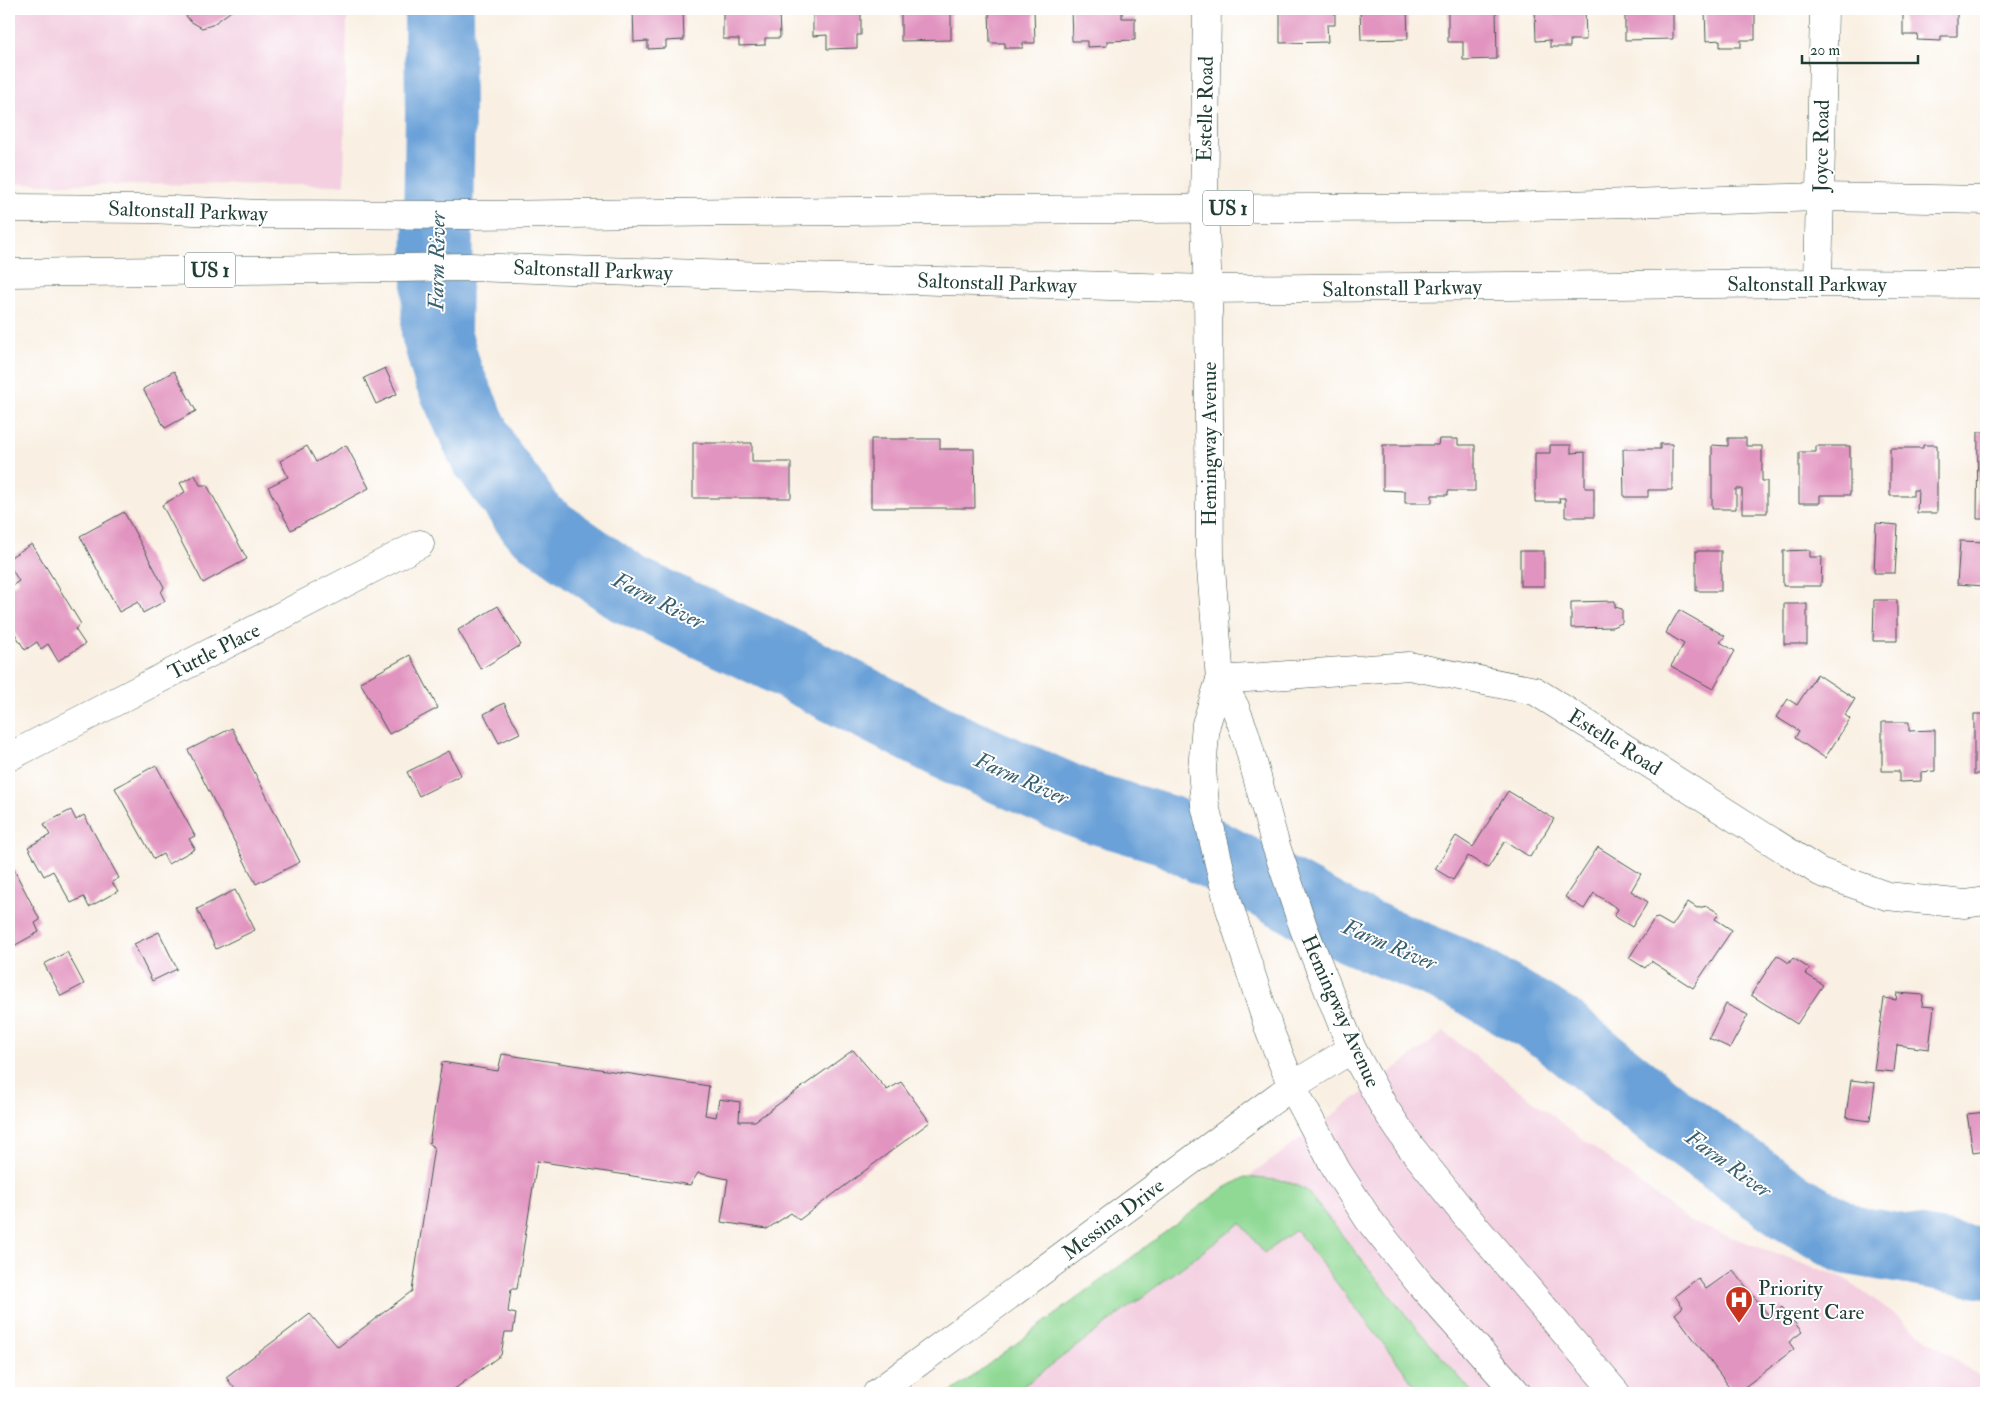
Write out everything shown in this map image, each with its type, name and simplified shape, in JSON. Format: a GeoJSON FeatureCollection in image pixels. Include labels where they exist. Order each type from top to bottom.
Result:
{"type":"FeatureCollection","features":[{"type":"Feature","properties":{"kind":"main road","name":"Estelle Road"},"geometry":{"type":"LineString","coordinates":[[1204,208],[1207,9]]}},
{"type":"Feature","properties":{"kind":"main road","name":"Joyce Road"},"geometry":{"type":"LineString","coordinates":[[1818,282],[1824,9]]}},
{"type":"Feature","properties":{"kind":"main road","name":"Saltonstall Parkway"},"geometry":{"type":"LineString","coordinates":[[9,208],[149,208],[264,214],[469,215],[1505,207],[1821,197],[1986,200]]}},
{"type":"Feature","properties":{"kind":"main road","name":"Hemingway Avenue"},"geometry":{"type":"LineString","coordinates":[[1204,208],[1208,289],[1210,556],[1220,680],[1206,724],[1202,747],[1202,769],[1205,804],[1229,906],[1270,1032],[1292,1086],[1313,1129],[1337,1171],[1369,1220],[1421,1285],[1517,1393]]}},
{"type":"Feature","properties":{"kind":"main road","name":"Saltonstall Parkway"},"geometry":{"type":"LineString","coordinates":[[9,273],[469,267],[1208,289],[1818,282],[1986,284]]}},
{"type":"Feature","properties":{"kind":"main road","name":"Tuttle Place"},"geometry":{"type":"LineString","coordinates":[[9,757],[420,544]]}},
{"type":"Feature","properties":{"kind":"main road","name":"Estelle Road"},"geometry":{"type":"LineString","coordinates":[[1220,680],[1409,666],[1535,691],[1820,872],[1887,896],[1965,904],[1986,901]]}},
{"type":"Feature","properties":{"kind":"main road","name":"Hemingway Avenue"},"geometry":{"type":"LineString","coordinates":[[1220,680],[1235,707],[1245,734],[1275,843],[1304,929],[1352,1049],[1384,1107],[1410,1146],[1513,1274],[1616,1393]]}},
{"type":"Feature","properties":{"kind":"main road","name":"Messina Drive"},"geometry":{"type":"LineString","coordinates":[[877,1393],[1292,1086],[1352,1049]]}},
{"type":"Feature","properties":{"kind":"shaded area"},"geometry":{"type":"Polygon","coordinates":[[[9,9],[349,9],[347,17],[344,185],[9,184],[9,9]]]}},
{"type":"Feature","properties":{"kind":"shaded area"},"geometry":{"type":"Polygon","coordinates":[[[1444,1032],[1690,1222],[1844,1278],[1986,1382],[1986,1393],[958,1393],[1444,1032]]]}},
{"type":"Feature","properties":{"kind":"green space"},"geometry":{"type":"Polygon","coordinates":[[[1245,1177],[1286,1181],[1306,1190],[1417,1329],[1473,1393],[1421,1393],[1296,1230],[1264,1253],[1241,1223],[1014,1393],[950,1393],[1223,1189],[1245,1177]]]}},
{"type":"Feature","properties":{"kind":"building"},"geometry":{"type":"Polygon","coordinates":[[[181,9],[234,9],[212,25],[202,28],[190,21],[181,9]]]}},
{"type":"Feature","properties":{"kind":"building"},"geometry":{"type":"Polygon","coordinates":[[[633,9],[683,9],[684,40],[666,41],[666,48],[648,49],[648,41],[634,42],[633,9]]]}},
{"type":"Feature","properties":{"kind":"building"},"geometry":{"type":"Polygon","coordinates":[[[723,9],[779,9],[780,38],[765,38],[765,45],[739,46],[739,39],[723,39],[723,9]]]}},
{"type":"Feature","properties":{"kind":"building"},"geometry":{"type":"Polygon","coordinates":[[[813,9],[861,9],[861,35],[857,35],[857,48],[827,49],[827,35],[813,36],[813,9]]]}},
{"type":"Feature","properties":{"kind":"building"},"geometry":{"type":"Polygon","coordinates":[[[901,9],[951,9],[951,40],[901,41],[901,9]]]}},
{"type":"Feature","properties":{"kind":"building"},"geometry":{"type":"Polygon","coordinates":[[[989,9],[1034,9],[1035,43],[1023,43],[1023,48],[1005,48],[1005,43],[990,43],[989,9]]]}},
{"type":"Feature","properties":{"kind":"building"},"geometry":{"type":"Polygon","coordinates":[[[1071,9],[1122,9],[1122,18],[1135,18],[1135,40],[1107,41],[1107,46],[1087,47],[1087,41],[1072,41],[1071,9]]]}},
{"type":"Feature","properties":{"kind":"building"},"geometry":{"type":"Polygon","coordinates":[[[1280,9],[1335,9],[1335,25],[1327,25],[1328,42],[1280,43],[1280,9]]]}},
{"type":"Feature","properties":{"kind":"building"},"geometry":{"type":"Polygon","coordinates":[[[1360,9],[1407,9],[1408,39],[1361,40],[1360,9]]]}},
{"type":"Feature","properties":{"kind":"building"},"geometry":{"type":"Polygon","coordinates":[[[1448,9],[1496,9],[1497,59],[1463,60],[1463,42],[1448,42],[1448,9]]]}},
{"type":"Feature","properties":{"kind":"building"},"geometry":{"type":"Polygon","coordinates":[[[1535,9],[1585,9],[1586,40],[1570,40],[1570,47],[1550,47],[1550,40],[1536,41],[1535,9]]]}},
{"type":"Feature","properties":{"kind":"building"},"geometry":{"type":"Polygon","coordinates":[[[1625,9],[1673,9],[1673,39],[1625,40],[1625,9]]]}},
{"type":"Feature","properties":{"kind":"building"},"geometry":{"type":"Polygon","coordinates":[[[1705,9],[1755,9],[1755,40],[1741,40],[1741,47],[1720,47],[1720,40],[1706,41],[1705,9]]]}},
{"type":"Feature","properties":{"kind":"building"},"geometry":{"type":"Polygon","coordinates":[[[1903,9],[1957,9],[1957,36],[1941,36],[1941,41],[1917,40],[1918,35],[1903,35],[1903,9]]]}},
{"type":"Feature","properties":{"kind":"building"},"geometry":{"type":"Polygon","coordinates":[[[385,368],[397,394],[376,404],[364,378],[385,368]]]}},
{"type":"Feature","properties":{"kind":"building"},"geometry":{"type":"Polygon","coordinates":[[[174,371],[196,411],[165,428],[143,389],[174,371]]]}},
{"type":"Feature","properties":{"kind":"building"},"geometry":{"type":"Polygon","coordinates":[[[1978,432],[1986,432],[1986,519],[1977,519],[1978,432]]]}},
{"type":"Feature","properties":{"kind":"building"},"geometry":{"type":"Polygon","coordinates":[[[1728,438],[1746,438],[1746,446],[1762,446],[1762,481],[1767,481],[1767,513],[1742,513],[1742,489],[1736,489],[1736,509],[1712,509],[1712,445],[1728,446],[1728,438]]]}},
{"type":"Feature","properties":{"kind":"building"},"geometry":{"type":"Polygon","coordinates":[[[871,439],[940,439],[940,449],[974,449],[975,508],[871,508],[871,439]]]}},
{"type":"Feature","properties":{"kind":"building"},"geometry":{"type":"Polygon","coordinates":[[[1439,439],[1458,439],[1458,445],[1475,445],[1475,491],[1448,491],[1448,495],[1432,495],[1432,503],[1405,503],[1405,491],[1383,490],[1383,445],[1438,445],[1439,439]]]}},
{"type":"Feature","properties":{"kind":"building"},"geometry":{"type":"Polygon","coordinates":[[[693,443],[752,443],[752,462],[791,462],[791,498],[693,498],[693,443]]]}},
{"type":"Feature","properties":{"kind":"building"},"geometry":{"type":"Polygon","coordinates":[[[1660,444],[1672,444],[1672,490],[1648,490],[1648,497],[1624,497],[1623,449],[1660,449],[1660,444]]]}},
{"type":"Feature","properties":{"kind":"building"},"geometry":{"type":"Polygon","coordinates":[[[346,445],[369,488],[291,530],[268,487],[288,477],[280,461],[307,446],[316,462],[346,445]]]}},
{"type":"Feature","properties":{"kind":"building"},"geometry":{"type":"Polygon","coordinates":[[[1550,445],[1571,445],[1571,453],[1585,452],[1585,488],[1594,488],[1594,517],[1565,517],[1565,498],[1559,498],[1560,502],[1535,502],[1535,453],[1550,453],[1550,445]]]}},
{"type":"Feature","properties":{"kind":"building"},"geometry":{"type":"Polygon","coordinates":[[[1923,445],[1937,445],[1937,513],[1917,513],[1918,490],[1913,490],[1913,496],[1890,496],[1890,448],[1923,448],[1923,445]]]}},
{"type":"Feature","properties":{"kind":"building"},"geometry":{"type":"Polygon","coordinates":[[[1816,446],[1850,446],[1850,495],[1820,495],[1820,503],[1799,503],[1799,452],[1816,452],[1816,446]]]}},
{"type":"Feature","properties":{"kind":"building"},"geometry":{"type":"Polygon","coordinates":[[[195,475],[200,485],[207,485],[247,559],[203,583],[162,505],[185,492],[180,483],[195,475]]]}},
{"type":"Feature","properties":{"kind":"building"},"geometry":{"type":"Polygon","coordinates":[[[124,512],[164,587],[161,593],[165,601],[143,613],[138,602],[119,612],[80,536],[124,512]]]}},
{"type":"Feature","properties":{"kind":"building"},"geometry":{"type":"Polygon","coordinates":[[[1876,523],[1898,525],[1895,573],[1874,573],[1876,523]]]}},
{"type":"Feature","properties":{"kind":"building"},"geometry":{"type":"Polygon","coordinates":[[[1960,541],[1986,542],[1984,586],[1957,584],[1960,541]]]}},
{"type":"Feature","properties":{"kind":"building"},"geometry":{"type":"Polygon","coordinates":[[[32,544],[81,624],[75,629],[85,644],[58,661],[48,644],[41,649],[37,642],[25,650],[9,624],[9,604],[13,601],[9,595],[9,588],[19,581],[9,565],[9,558],[32,544]]]}},
{"type":"Feature","properties":{"kind":"building"},"geometry":{"type":"Polygon","coordinates":[[[1810,550],[1810,557],[1822,557],[1821,586],[1783,586],[1783,551],[1810,550]]]}},
{"type":"Feature","properties":{"kind":"building"},"geometry":{"type":"Polygon","coordinates":[[[1520,551],[1544,551],[1544,586],[1520,586],[1520,551]]]}},
{"type":"Feature","properties":{"kind":"building"},"geometry":{"type":"Polygon","coordinates":[[[1696,551],[1721,551],[1721,591],[1696,591],[1696,551]]]}},
{"type":"Feature","properties":{"kind":"building"},"geometry":{"type":"Polygon","coordinates":[[[1874,600],[1897,600],[1897,641],[1873,641],[1874,600]]]}},
{"type":"Feature","properties":{"kind":"building"},"geometry":{"type":"Polygon","coordinates":[[[1615,601],[1615,607],[1622,609],[1622,623],[1612,627],[1571,628],[1571,602],[1615,601]]]}},
{"type":"Feature","properties":{"kind":"building"},"geometry":{"type":"Polygon","coordinates":[[[1784,604],[1807,604],[1807,644],[1784,644],[1784,604]]]}},
{"type":"Feature","properties":{"kind":"building"},"geometry":{"type":"Polygon","coordinates":[[[498,606],[521,645],[481,669],[458,630],[498,606]]]}},
{"type":"Feature","properties":{"kind":"building"},"geometry":{"type":"Polygon","coordinates":[[[1679,610],[1725,636],[1720,642],[1735,651],[1713,689],[1671,666],[1684,644],[1666,633],[1679,610]]]}},
{"type":"Feature","properties":{"kind":"building"},"geometry":{"type":"Polygon","coordinates":[[[410,655],[438,708],[389,734],[360,682],[410,655]]]}},
{"type":"Feature","properties":{"kind":"building"},"geometry":{"type":"Polygon","coordinates":[[[1817,674],[1855,699],[1845,715],[1850,719],[1825,758],[1795,738],[1799,731],[1776,717],[1788,699],[1797,705],[1817,674]]]}},
{"type":"Feature","properties":{"kind":"building"},"geometry":{"type":"Polygon","coordinates":[[[504,703],[520,733],[499,743],[484,714],[504,703]]]}},
{"type":"Feature","properties":{"kind":"building"},"geometry":{"type":"Polygon","coordinates":[[[1974,714],[1986,714],[1986,774],[1974,774],[1974,714]]]}},
{"type":"Feature","properties":{"kind":"building"},"geometry":{"type":"Polygon","coordinates":[[[1882,722],[1909,722],[1909,731],[1935,730],[1935,771],[1921,772],[1921,781],[1899,782],[1899,771],[1882,771],[1882,722]]]}},
{"type":"Feature","properties":{"kind":"building"},"geometry":{"type":"Polygon","coordinates":[[[232,728],[300,862],[256,884],[188,750],[232,728]]]}},
{"type":"Feature","properties":{"kind":"building"},"geometry":{"type":"Polygon","coordinates":[[[449,751],[461,775],[419,796],[407,772],[449,751]]]}},
{"type":"Feature","properties":{"kind":"building"},"geometry":{"type":"Polygon","coordinates":[[[156,765],[195,836],[189,839],[195,849],[168,864],[163,854],[154,859],[115,788],[156,765]]]}},
{"type":"Feature","properties":{"kind":"building"},"geometry":{"type":"Polygon","coordinates":[[[1508,791],[1554,819],[1530,857],[1505,841],[1488,868],[1468,856],[1453,880],[1435,869],[1456,836],[1473,847],[1508,791]]]}},
{"type":"Feature","properties":{"kind":"building"},"geometry":{"type":"Polygon","coordinates":[[[71,810],[76,820],[84,815],[119,878],[112,882],[118,891],[89,907],[84,897],[71,903],[53,871],[44,876],[28,847],[50,835],[44,824],[71,810]]]}},
{"type":"Feature","properties":{"kind":"building"},"geometry":{"type":"Polygon","coordinates":[[[1598,847],[1641,874],[1631,891],[1648,902],[1632,927],[1614,916],[1618,909],[1594,893],[1584,909],[1565,897],[1598,847]]]}},
{"type":"Feature","properties":{"kind":"building"},"geometry":{"type":"Polygon","coordinates":[[[9,860],[40,920],[35,923],[39,932],[10,948],[9,945],[9,860]]]}},
{"type":"Feature","properties":{"kind":"building"},"geometry":{"type":"Polygon","coordinates":[[[235,890],[255,930],[216,949],[197,909],[235,890]]]}},
{"type":"Feature","properties":{"kind":"building"},"geometry":{"type":"Polygon","coordinates":[[[1688,902],[1697,908],[1707,906],[1719,913],[1715,919],[1732,930],[1693,988],[1651,961],[1645,968],[1629,958],[1654,919],[1658,918],[1672,926],[1688,902]]]}},
{"type":"Feature","properties":{"kind":"building"},"geometry":{"type":"Polygon","coordinates":[[[159,932],[177,969],[152,981],[134,944],[159,932]]]}},
{"type":"Feature","properties":{"kind":"building"},"geometry":{"type":"Polygon","coordinates":[[[67,952],[84,984],[61,996],[44,964],[67,952]]]}},
{"type":"Feature","properties":{"kind":"building"},"geometry":{"type":"Polygon","coordinates":[[[1777,955],[1789,963],[1793,958],[1810,969],[1806,974],[1823,985],[1797,1024],[1751,995],[1777,955]]]}},
{"type":"Feature","properties":{"kind":"building"},"geometry":{"type":"Polygon","coordinates":[[[1897,993],[1923,995],[1922,1006],[1934,1007],[1929,1049],[1897,1045],[1894,1072],[1874,1070],[1884,998],[1896,1000],[1897,993]]]}},
{"type":"Feature","properties":{"kind":"building"},"geometry":{"type":"Polygon","coordinates":[[[1726,1004],[1748,1015],[1730,1048],[1709,1038],[1726,1004]]]}},
{"type":"Feature","properties":{"kind":"building"},"geometry":{"type":"Polygon","coordinates":[[[853,1050],[887,1090],[901,1082],[930,1122],[799,1220],[791,1213],[767,1229],[721,1222],[728,1179],[698,1173],[690,1185],[537,1161],[517,1289],[511,1289],[508,1312],[516,1314],[513,1332],[505,1332],[501,1355],[449,1393],[238,1393],[226,1377],[310,1314],[338,1347],[412,1291],[434,1147],[429,1144],[442,1062],[498,1071],[502,1054],[709,1086],[705,1115],[716,1117],[719,1099],[740,1102],[739,1121],[755,1121],[853,1050]]]}},
{"type":"Feature","properties":{"kind":"building"},"geometry":{"type":"Polygon","coordinates":[[[1851,1080],[1875,1083],[1870,1121],[1846,1116],[1851,1080]]]}},
{"type":"Feature","properties":{"kind":"building"},"geometry":{"type":"Polygon","coordinates":[[[1986,1112],[1986,1150],[1973,1152],[1967,1114],[1986,1112]]]}},
{"type":"Feature","properties":{"kind":"building","name":"Priority Urgent Care"},"geometry":{"type":"Polygon","coordinates":[[[1733,1270],[1770,1317],[1782,1307],[1802,1332],[1789,1342],[1794,1349],[1737,1393],[1734,1393],[1675,1314],[1683,1307],[1675,1296],[1698,1278],[1706,1289],[1733,1270]]]}},
{"type":"Feature","properties":{"kind":"waterway","name":"Farm River"},"geometry":{"type":"LineString","coordinates":[[439,9],[440,114],[436,333],[448,375],[484,454],[534,523],[628,589],[773,656],[949,746],[1083,805],[1167,830],[1348,927],[1465,976],[1555,1028],[1674,1124],[1791,1207],[1849,1240],[1986,1263]]}},
{"type":"Feature","properties":{"kind":"place","name":"Priority Urgent Care"},"geometry":{"type":"Point","coordinates":[1739,1324]}}]}
